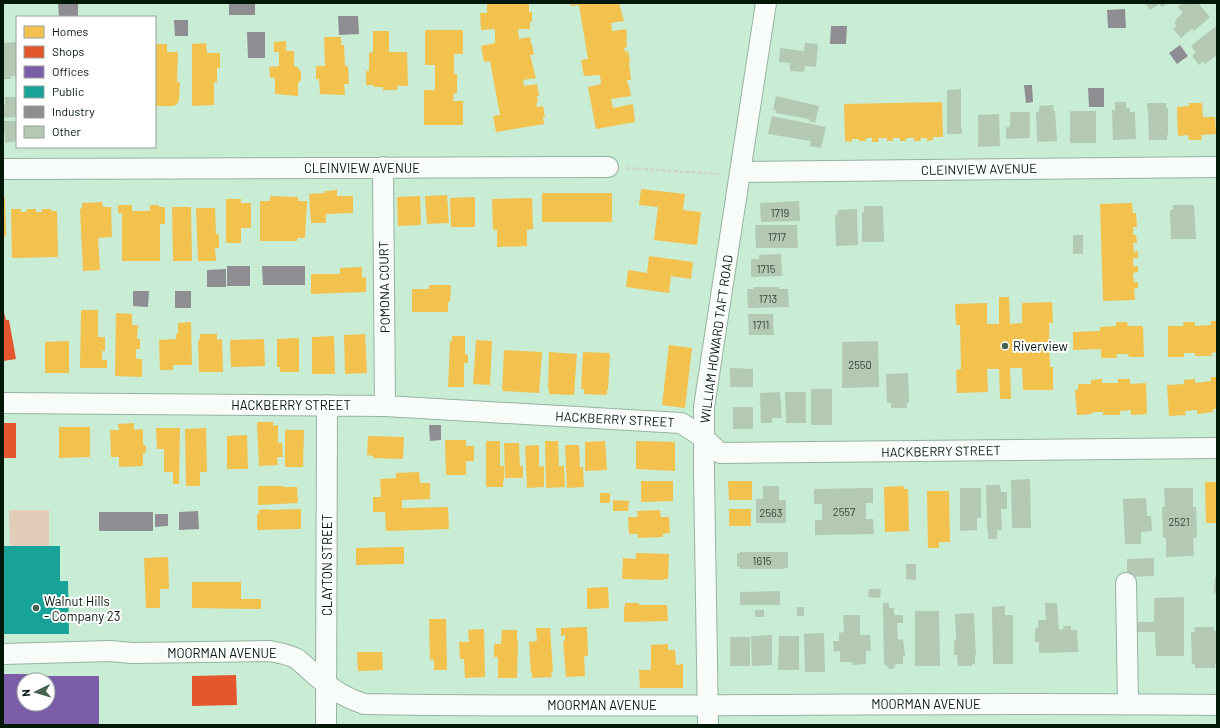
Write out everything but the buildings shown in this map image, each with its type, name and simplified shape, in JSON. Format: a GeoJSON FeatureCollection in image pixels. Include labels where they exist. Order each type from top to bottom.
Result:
{"type":"FeatureCollection","features":[{"type":"Feature","properties":{"kind":"street","name":"WILLIAM HOWARD TAFT ROAD"},"geometry":{"type":"LineString","coordinates":[[708,725],[704,407],[766,3]]}},
{"type":"Feature","properties":{"kind":"street","name":"POMONA COURT"},"geometry":{"type":"LineString","coordinates":[[383,167],[385,406]]}},
{"type":"Feature","properties":{"kind":"street","name":"CLEINVIEW AVENUE"},"geometry":{"type":"LineString","coordinates":[[3,169],[608,167]]}},
{"type":"Feature","properties":{"kind":"street","name":"CLEINVIEW AVENUE"},"geometry":{"type":"LineString","coordinates":[[740,172],[1217,167]]}},
{"type":"Feature","properties":{"kind":"street","name":"HACKBERRY STREET"},"geometry":{"type":"LineString","coordinates":[[3,404],[385,406],[681,423],[704,438],[720,453],[1217,448]]}},
{"type":"Feature","properties":{"kind":"street","name":"CLAYTON STREET"},"geometry":{"type":"LineString","coordinates":[[326,725],[327,405]]}},
{"type":"Feature","properties":{"kind":"street"},"geometry":{"type":"LineString","coordinates":[[1126,582],[1128,704]]}},
{"type":"Feature","properties":{"kind":"street","name":"MOORMAN AVENUE"},"geometry":{"type":"LineString","coordinates":[[3,654],[110,651],[132,653],[270,651],[285,654],[297,659],[326,685],[342,695],[364,704],[603,706],[1217,705]]}},
{"type":"Feature","properties":{"kind":"path"},"geometry":{"type":"LineString","coordinates":[[608,167],[721,174]]}},
{"type":"Feature","properties":{"kind":"shaded area"},"geometry":{"type":"Polygon","coordinates":[[[9,510],[49,510],[49,546],[10,546],[9,510]]]}},
{"type":"Feature","properties":{"kind":"place","name":"Riverview"},"geometry":{"type":"Point","coordinates":[1005,346]}},
{"type":"Feature","properties":{"kind":"place","name":"Walnut Hills - Company 23"},"geometry":{"type":"Point","coordinates":[36,608]}}]}
